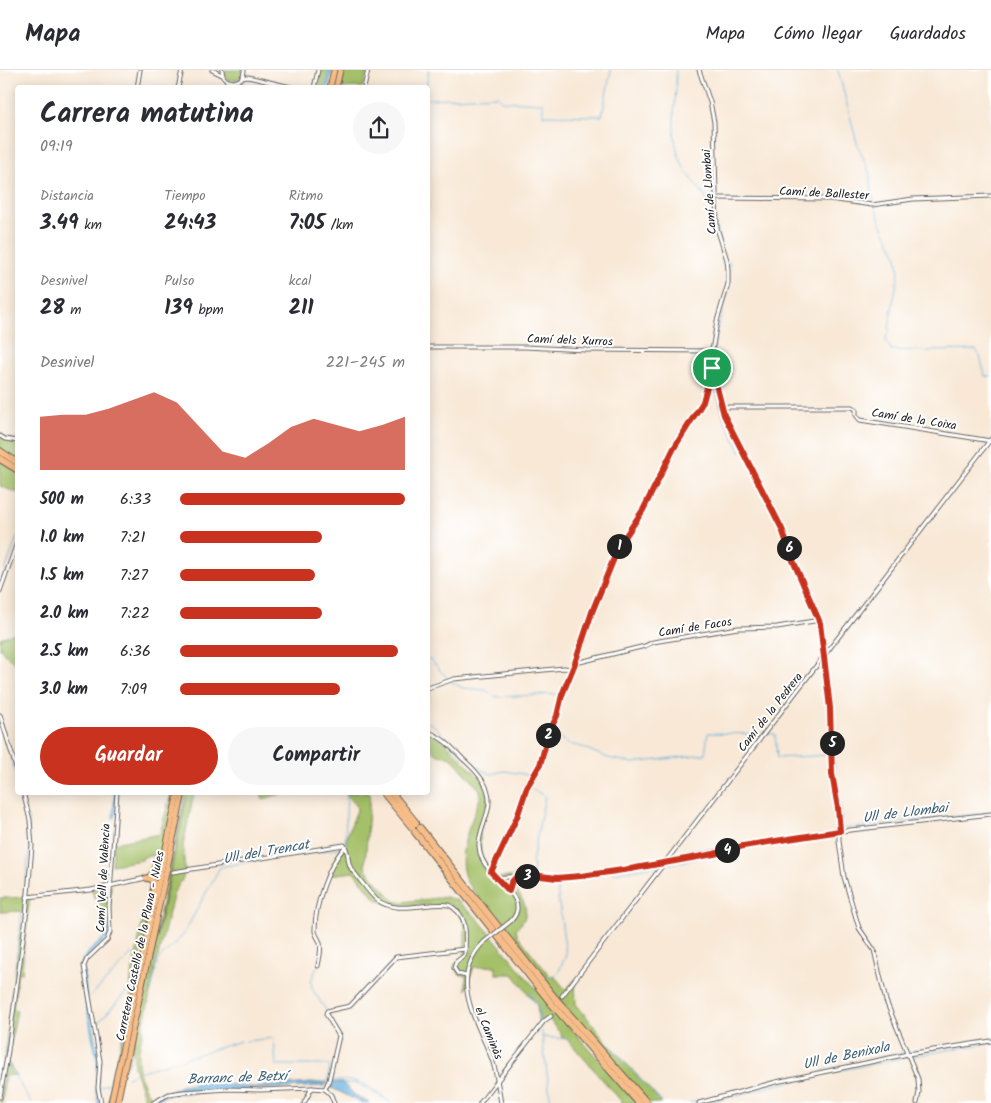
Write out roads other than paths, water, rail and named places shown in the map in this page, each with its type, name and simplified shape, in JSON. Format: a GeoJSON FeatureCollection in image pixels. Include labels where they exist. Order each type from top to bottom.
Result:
{"type":"FeatureCollection","features":[{"type":"Feature","properties":{"kind":"highway"},"geometry":{"type":"LineString","coordinates":[[0,451],[15,461]]}},
{"type":"Feature","properties":{"kind":"highway"},"geometry":{"type":"LineString","coordinates":[[0,459],[15,468]]}},
{"type":"Feature","properties":{"kind":"highway"},"geometry":{"type":"LineString","coordinates":[[386,795],[416,828],[543,983],[647,1103]]}},
{"type":"Feature","properties":{"kind":"highway"},"geometry":{"type":"LineString","coordinates":[[393,795],[538,988],[639,1103]]}},
{"type":"Feature","properties":{"kind":"main road"},"geometry":{"type":"LineString","coordinates":[[331,85],[334,70]]}},
{"type":"Feature","properties":{"kind":"main road"},"geometry":{"type":"LineString","coordinates":[[337,85],[340,70]]}},
{"type":"Feature","properties":{"kind":"main road"},"geometry":{"type":"LineString","coordinates":[[146,878],[153,876],[157,870],[177,795]]}},
{"type":"Feature","properties":{"kind":"main road","name":"Carretera Castelló de la Plana - Nules"},"geometry":{"type":"LineString","coordinates":[[111,1103],[177,795]]}},
{"type":"Feature","properties":{"kind":"main road","name":"Carretera Castelló de la Plana - Nules"},"geometry":{"type":"LineString","coordinates":[[116,1103],[183,795]]}},
{"type":"Feature","properties":{"kind":"main road"},"geometry":{"type":"LineString","coordinates":[[136,988],[153,887],[152,880],[146,878]]}},
{"type":"Feature","properties":{"kind":"street"},"geometry":{"type":"LineString","coordinates":[[138,85],[140,70]]}},
{"type":"Feature","properties":{"kind":"street"},"geometry":{"type":"LineString","coordinates":[[179,85],[182,70]]}},
{"type":"Feature","properties":{"kind":"street"},"geometry":{"type":"LineString","coordinates":[[217,70],[227,81],[235,84],[242,78],[245,71]]}},
{"type":"Feature","properties":{"kind":"street"},"geometry":{"type":"LineString","coordinates":[[315,85],[318,70]]}},
{"type":"Feature","properties":{"kind":"street"},"geometry":{"type":"LineString","coordinates":[[365,85],[368,70]]}},
{"type":"Feature","properties":{"kind":"street","name":"Camí de Llombai"},"geometry":{"type":"LineString","coordinates":[[699,70],[710,102],[714,122],[717,228],[727,260],[728,278],[712,351],[712,368],[722,407],[730,427],[782,529],[792,558],[820,620],[830,708],[832,774],[838,808],[839,841],[844,877],[860,928],[874,950],[886,1001],[918,1079],[920,1092],[917,1103]]}},
{"type":"Feature","properties":{"kind":"street"},"geometry":{"type":"LineString","coordinates":[[245,71],[248,77]]}},
{"type":"Feature","properties":{"kind":"street"},"geometry":{"type":"LineString","coordinates":[[242,78],[248,77],[278,85]]}},
{"type":"Feature","properties":{"kind":"street"},"geometry":{"type":"LineString","coordinates":[[226,85],[227,81]]}},
{"type":"Feature","properties":{"kind":"street","name":"Camí de Ballester"},"geometry":{"type":"LineString","coordinates":[[716,198],[830,200],[872,205],[913,199],[991,196]]}},
{"type":"Feature","properties":{"kind":"street","name":"Camí dels Xurros"},"geometry":{"type":"LineString","coordinates":[[430,347],[712,351]]}},
{"type":"Feature","properties":{"kind":"street"},"geometry":{"type":"LineString","coordinates":[[491,872],[517,817],[527,787],[540,765],[549,732],[557,716],[571,669],[575,663],[592,612],[619,546],[643,510],[674,448],[703,402],[712,368]]}},
{"type":"Feature","properties":{"kind":"street","name":"Camí de la Coixa"},"geometry":{"type":"LineString","coordinates":[[722,407],[852,407],[856,409],[856,415],[860,420],[991,440]]}},
{"type":"Feature","properties":{"kind":"street"},"geometry":{"type":"LineString","coordinates":[[0,436],[15,441]]}},
{"type":"Feature","properties":{"kind":"street","name":"Camí de la Pedrera"},"geometry":{"type":"LineString","coordinates":[[562,996],[991,440]]}},
{"type":"Feature","properties":{"kind":"street"},"geometry":{"type":"LineString","coordinates":[[0,591],[15,548]]}},
{"type":"Feature","properties":{"kind":"street","name":"Camí de Facos"},"geometry":{"type":"LineString","coordinates":[[575,663],[653,642],[738,628],[777,627],[820,620]]}},
{"type":"Feature","properties":{"kind":"street"},"geometry":{"type":"LineString","coordinates":[[430,687],[454,679],[564,668],[571,669]]}},
{"type":"Feature","properties":{"kind":"street"},"geometry":{"type":"LineString","coordinates":[[0,715],[15,764]]}},
{"type":"Feature","properties":{"kind":"street","name":"el Caminàs"},"geometry":{"type":"LineString","coordinates":[[430,733],[445,740],[469,764],[487,787],[488,808],[479,839],[481,858],[496,878],[509,891],[517,902],[518,907],[511,921],[484,942],[474,954],[466,976],[469,1007],[491,1058],[501,1103]]}},
{"type":"Feature","properties":{"kind":"street"},"geometry":{"type":"LineString","coordinates":[[0,1097],[26,917],[32,846],[30,820],[24,795]]}},
{"type":"Feature","properties":{"kind":"street","name":"Camí Vell de València"},"geometry":{"type":"LineString","coordinates":[[100,1103],[98,1088],[100,1061],[84,966],[90,955],[107,940],[111,927],[109,906],[117,795]]}},
{"type":"Feature","properties":{"kind":"street"},"geometry":{"type":"LineString","coordinates":[[496,878],[532,875],[557,878],[581,876],[665,862],[743,846],[840,831],[991,814]]}},
{"type":"Feature","properties":{"kind":"street"},"geometry":{"type":"LineString","coordinates":[[173,872],[344,845],[348,850],[348,864],[372,895],[380,901],[395,908],[444,904],[453,906],[465,921],[465,955],[456,962],[454,968],[458,974],[466,976]]}},
{"type":"Feature","properties":{"kind":"street"},"geometry":{"type":"LineString","coordinates":[[318,966],[321,949],[314,930],[317,908],[336,859],[345,847]]}},
{"type":"Feature","properties":{"kind":"street"},"geometry":{"type":"LineString","coordinates":[[509,891],[511,883],[517,876]]}},
{"type":"Feature","properties":{"kind":"street"},"geometry":{"type":"LineString","coordinates":[[27,897],[91,890],[146,878]]}},
{"type":"Feature","properties":{"kind":"street"},"geometry":{"type":"LineString","coordinates":[[325,1089],[329,1080],[339,1036],[326,1014],[327,1011],[350,1006],[396,957],[465,949]]}},
{"type":"Feature","properties":{"kind":"street"},"geometry":{"type":"LineString","coordinates":[[480,1103],[544,1021],[551,1016]]}},
{"type":"Feature","properties":{"kind":"street"},"geometry":{"type":"LineString","coordinates":[[699,1103],[776,1082],[991,1041]]}},
{"type":"Feature","properties":{"kind":"street"},"geometry":{"type":"LineString","coordinates":[[304,1103],[312,1088]]}},
{"type":"Feature","properties":{"kind":"street"},"geometry":{"type":"LineString","coordinates":[[153,1103],[169,1094],[183,1092],[227,1089],[312,1088],[325,1089],[331,1095],[334,1103]]}},
{"type":"Feature","properties":{"kind":"water","name":"Barranc de Betxí"},"geometry":{"type":"Polygon","coordinates":[[[205,1082],[253,1087],[327,1082],[325,1086],[169,1094],[151,1103],[149,1100],[181,1086],[205,1082]]]}},
{"type":"Feature","properties":{"kind":"water"},"geometry":{"type":"Polygon","coordinates":[[[329,1082],[342,1083],[356,1096],[369,1103],[362,1103],[328,1086],[329,1082]]]}},
{"type":"Feature","properties":{"kind":"waterway"},"geometry":{"type":"LineString","coordinates":[[327,85],[330,70]]}},
{"type":"Feature","properties":{"kind":"waterway"},"geometry":{"type":"LineString","coordinates":[[426,85],[429,70]]}},
{"type":"Feature","properties":{"kind":"waterway"},"geometry":{"type":"LineString","coordinates":[[500,98],[501,101],[543,103],[543,115],[602,116],[611,70]]}},
{"type":"Feature","properties":{"kind":"waterway","name":"Ull de Llombai"},"geometry":{"type":"LineString","coordinates":[[676,70],[676,86]]}},
{"type":"Feature","properties":{"kind":"waterway"},"geometry":{"type":"LineString","coordinates":[[838,70],[857,143],[869,172],[874,203]]}},
{"type":"Feature","properties":{"kind":"waterway"},"geometry":{"type":"LineString","coordinates":[[342,85],[343,79]]}},
{"type":"Feature","properties":{"kind":"waterway","name":"Ull de Llombai"},"geometry":{"type":"LineString","coordinates":[[676,88],[674,131],[677,152],[686,171],[713,212]]}},
{"type":"Feature","properties":{"kind":"waterway"},"geometry":{"type":"LineString","coordinates":[[430,99],[498,96]]}},
{"type":"Feature","properties":{"kind":"waterway"},"geometry":{"type":"LineString","coordinates":[[875,206],[897,256],[899,272],[889,332]]}},
{"type":"Feature","properties":{"kind":"waterway","name":"Ull de Llombai"},"geometry":{"type":"LineString","coordinates":[[714,216],[721,245]]}},
{"type":"Feature","properties":{"kind":"waterway","name":"Ull de Llombai"},"geometry":{"type":"LineString","coordinates":[[729,261],[730,283]]}},
{"type":"Feature","properties":{"kind":"waterway","name":"Ull de Llombai"},"geometry":{"type":"LineString","coordinates":[[717,330],[730,286]]}},
{"type":"Feature","properties":{"kind":"waterway"},"geometry":{"type":"LineString","coordinates":[[887,334],[886,341],[891,350],[925,351]]}},
{"type":"Feature","properties":{"kind":"waterway","name":"Ull de Llombai"},"geometry":{"type":"LineString","coordinates":[[714,367],[716,335]]}},
{"type":"Feature","properties":{"kind":"waterway"},"geometry":{"type":"LineString","coordinates":[[927,351],[976,350],[980,356],[985,376],[991,376]]}},
{"type":"Feature","properties":{"kind":"waterway","name":"Ull de Llombai"},"geometry":{"type":"LineString","coordinates":[[713,377],[711,385],[715,386],[723,416],[741,452]]}},
{"type":"Feature","properties":{"kind":"waterway","name":"Ull de Llombai"},"geometry":{"type":"LineString","coordinates":[[752,463],[761,485]]}},
{"type":"Feature","properties":{"kind":"waterway","name":"Ull de Llombai"},"geometry":{"type":"LineString","coordinates":[[776,513],[786,532]]}},
{"type":"Feature","properties":{"kind":"waterway","name":"Ull de Llombai"},"geometry":{"type":"LineString","coordinates":[[787,536],[793,557]]}},
{"type":"Feature","properties":{"kind":"waterway"},"geometry":{"type":"LineString","coordinates":[[0,584],[15,543]]}},
{"type":"Feature","properties":{"kind":"waterway","name":"Ull de Llombai"},"geometry":{"type":"LineString","coordinates":[[804,581],[815,605]]}},
{"type":"Feature","properties":{"kind":"waterway","name":"Ull de Llombai"},"geometry":{"type":"LineString","coordinates":[[815,606],[823,624],[825,651]]}},
{"type":"Feature","properties":{"kind":"waterway"},"geometry":{"type":"LineString","coordinates":[[430,659],[448,679]]}},
{"type":"Feature","properties":{"kind":"waterway","name":"Ull de Llombai"},"geometry":{"type":"LineString","coordinates":[[826,669],[832,708]]}},
{"type":"Feature","properties":{"kind":"waterway"},"geometry":{"type":"LineString","coordinates":[[451,682],[463,688],[485,690],[496,697],[559,694],[555,716],[548,730]]}},
{"type":"Feature","properties":{"kind":"waterway","name":"Ull de Llombai"},"geometry":{"type":"LineString","coordinates":[[832,709],[833,736]]}},
{"type":"Feature","properties":{"kind":"waterway"},"geometry":{"type":"LineString","coordinates":[[0,722],[15,771]]}},
{"type":"Feature","properties":{"kind":"waterway","name":"Ull de Benixola"},"geometry":{"type":"LineString","coordinates":[[430,723],[436,727],[461,755],[484,771],[491,774],[504,771],[532,777]]}},
{"type":"Feature","properties":{"kind":"waterway"},"geometry":{"type":"LineString","coordinates":[[551,732],[568,744],[579,746],[608,758],[633,763],[705,754],[708,733],[761,734]]}},
{"type":"Feature","properties":{"kind":"waterway"},"geometry":{"type":"LineString","coordinates":[[767,733],[775,734],[777,758],[829,755]]}},
{"type":"Feature","properties":{"kind":"waterway","name":"Ull de Llombai"},"geometry":{"type":"LineString","coordinates":[[833,739],[835,775],[840,807]]}},
{"type":"Feature","properties":{"kind":"waterway","name":"Ull de Benixola"},"geometry":{"type":"LineString","coordinates":[[534,779],[529,788],[545,796],[532,862],[534,874]]}},
{"type":"Feature","properties":{"kind":"waterway"},"geometry":{"type":"LineString","coordinates":[[22,795],[24,801]]}},
{"type":"Feature","properties":{"kind":"waterway"},"geometry":{"type":"LineString","coordinates":[[114,817],[115,795]]}},
{"type":"Feature","properties":{"kind":"waterway"},"geometry":{"type":"LineString","coordinates":[[345,844],[347,795]]}},
{"type":"Feature","properties":{"kind":"waterway","name":"Ull de Llombai"},"geometry":{"type":"LineString","coordinates":[[841,809],[842,829],[938,818]]}},
{"type":"Feature","properties":{"kind":"waterway","name":"Ull de Llombai"},"geometry":{"type":"LineString","coordinates":[[944,818],[991,812]]}},
{"type":"Feature","properties":{"kind":"waterway"},"geometry":{"type":"LineString","coordinates":[[28,817],[29,831]]}},
{"type":"Feature","properties":{"kind":"waterway"},"geometry":{"type":"LineString","coordinates":[[829,834],[838,833]]}},
{"type":"Feature","properties":{"kind":"waterway"},"geometry":{"type":"LineString","coordinates":[[789,841],[815,836]]}},
{"type":"Feature","properties":{"kind":"waterway"},"geometry":{"type":"LineString","coordinates":[[701,858],[747,847],[788,841]]}},
{"type":"Feature","properties":{"kind":"waterway"},"geometry":{"type":"LineString","coordinates":[[23,904],[30,845]]}},
{"type":"Feature","properties":{"kind":"waterway","name":"Ull del Trencat"},"geometry":{"type":"LineString","coordinates":[[287,856],[342,848]]}},
{"type":"Feature","properties":{"kind":"waterway","name":"Ull del Trencat"},"geometry":{"type":"LineString","coordinates":[[336,857],[342,848]]}},
{"type":"Feature","properties":{"kind":"waterway"},"geometry":{"type":"LineString","coordinates":[[675,863],[698,858]]}},
{"type":"Feature","properties":{"kind":"waterway","name":"Ull del Trencat"},"geometry":{"type":"LineString","coordinates":[[157,966],[157,961],[183,935],[220,867],[263,859]]}},
{"type":"Feature","properties":{"kind":"waterway"},"geometry":{"type":"LineString","coordinates":[[666,864],[674,863]]}},
{"type":"Feature","properties":{"kind":"waterway"},"geometry":{"type":"LineString","coordinates":[[613,873],[660,865]]}},
{"type":"Feature","properties":{"kind":"waterway","name":"Ull de Benixola"},"geometry":{"type":"LineString","coordinates":[[548,978],[558,973],[566,955],[556,881],[552,879]]}},
{"type":"Feature","properties":{"kind":"waterway"},"geometry":{"type":"LineString","coordinates":[[5,1058],[22,912]]}},
{"type":"Feature","properties":{"kind":"waterway"},"geometry":{"type":"LineString","coordinates":[[97,1093],[98,1061],[87,1005],[82,965],[88,954],[104,938],[109,927]]}},
{"type":"Feature","properties":{"kind":"waterway"},"geometry":{"type":"LineString","coordinates":[[91,996],[132,954],[136,956]]}},
{"type":"Feature","properties":{"kind":"waterway"},"geometry":{"type":"LineString","coordinates":[[317,967],[311,981],[312,989],[326,1010]]}},
{"type":"Feature","properties":{"kind":"waterway","name":"Ull del Trencat"},"geometry":{"type":"LineString","coordinates":[[151,992],[156,970]]}},
{"type":"Feature","properties":{"kind":"waterway","name":"Ull del Trencat"},"geometry":{"type":"LineString","coordinates":[[96,1025],[132,988]]}},
{"type":"Feature","properties":{"kind":"waterway","name":"Ull de Benixola"},"geometry":{"type":"LineString","coordinates":[[532,991],[530,994],[538,1004],[540,1022]]}},
{"type":"Feature","properties":{"kind":"waterway"},"geometry":{"type":"LineString","coordinates":[[336,1028],[341,1037],[337,1052]]}},
{"type":"Feature","properties":{"kind":"waterway","name":"Ull de Benixola"},"geometry":{"type":"LineString","coordinates":[[541,1028],[543,1037],[567,1039]]}},
{"type":"Feature","properties":{"kind":"waterway"},"geometry":{"type":"LineString","coordinates":[[542,1036],[551,1103]]}},
{"type":"Feature","properties":{"kind":"waterway"},"geometry":{"type":"LineString","coordinates":[[246,1041],[274,1038],[276,1065],[330,1065],[327,1082]]}},
{"type":"Feature","properties":{"kind":"waterway"},"geometry":{"type":"LineString","coordinates":[[183,1059],[241,1041]]}},
{"type":"Feature","properties":{"kind":"waterway","name":"Ull de Benixola"},"geometry":{"type":"LineString","coordinates":[[607,1042],[650,1090]]}},
{"type":"Feature","properties":{"kind":"waterway"},"geometry":{"type":"LineString","coordinates":[[707,1103],[848,1069],[991,1043]]}},
{"type":"Feature","properties":{"kind":"waterway","name":"Ull de Benixola"},"geometry":{"type":"LineString","coordinates":[[909,1052],[957,1045]]}},
{"type":"Feature","properties":{"kind":"waterway","name":"Ull de Benixola"},"geometry":{"type":"LineString","coordinates":[[822,1071],[905,1052]]}},
{"type":"Feature","properties":{"kind":"waterway"},"geometry":{"type":"LineString","coordinates":[[139,1072],[179,1060]]}},
{"type":"Feature","properties":{"kind":"waterway"},"geometry":{"type":"LineString","coordinates":[[8,1064],[31,1103]]}},
{"type":"Feature","properties":{"kind":"waterway"},"geometry":{"type":"LineString","coordinates":[[332,1070],[332,1081],[353,1081],[364,1084],[391,1103]]}},
{"type":"Feature","properties":{"kind":"waterway"},"geometry":{"type":"LineString","coordinates":[[127,1077],[135,1074]]}},
{"type":"Feature","properties":{"kind":"waterway","name":"Ull de Benixola"},"geometry":{"type":"LineString","coordinates":[[756,1086],[788,1078]]}},
{"type":"Feature","properties":{"kind":"waterway"},"geometry":{"type":"LineString","coordinates":[[100,1087],[112,1082]]}},
{"type":"Feature","properties":{"kind":"waterway"},"geometry":{"type":"LineString","coordinates":[[343,1084],[356,1083],[387,1100]]}},
{"type":"Feature","properties":{"kind":"waterway","name":"Ull de Benixola"},"geometry":{"type":"LineString","coordinates":[[654,1094],[662,1103]]}},
{"type":"Feature","properties":{"kind":"waterway"},"geometry":{"type":"LineString","coordinates":[[98,1097],[99,1103]]}},
{"type":"Feature","properties":{"kind":"waterway","name":"Ull de Benixola"},"geometry":{"type":"LineString","coordinates":[[690,1103],[711,1098]]}}]}
